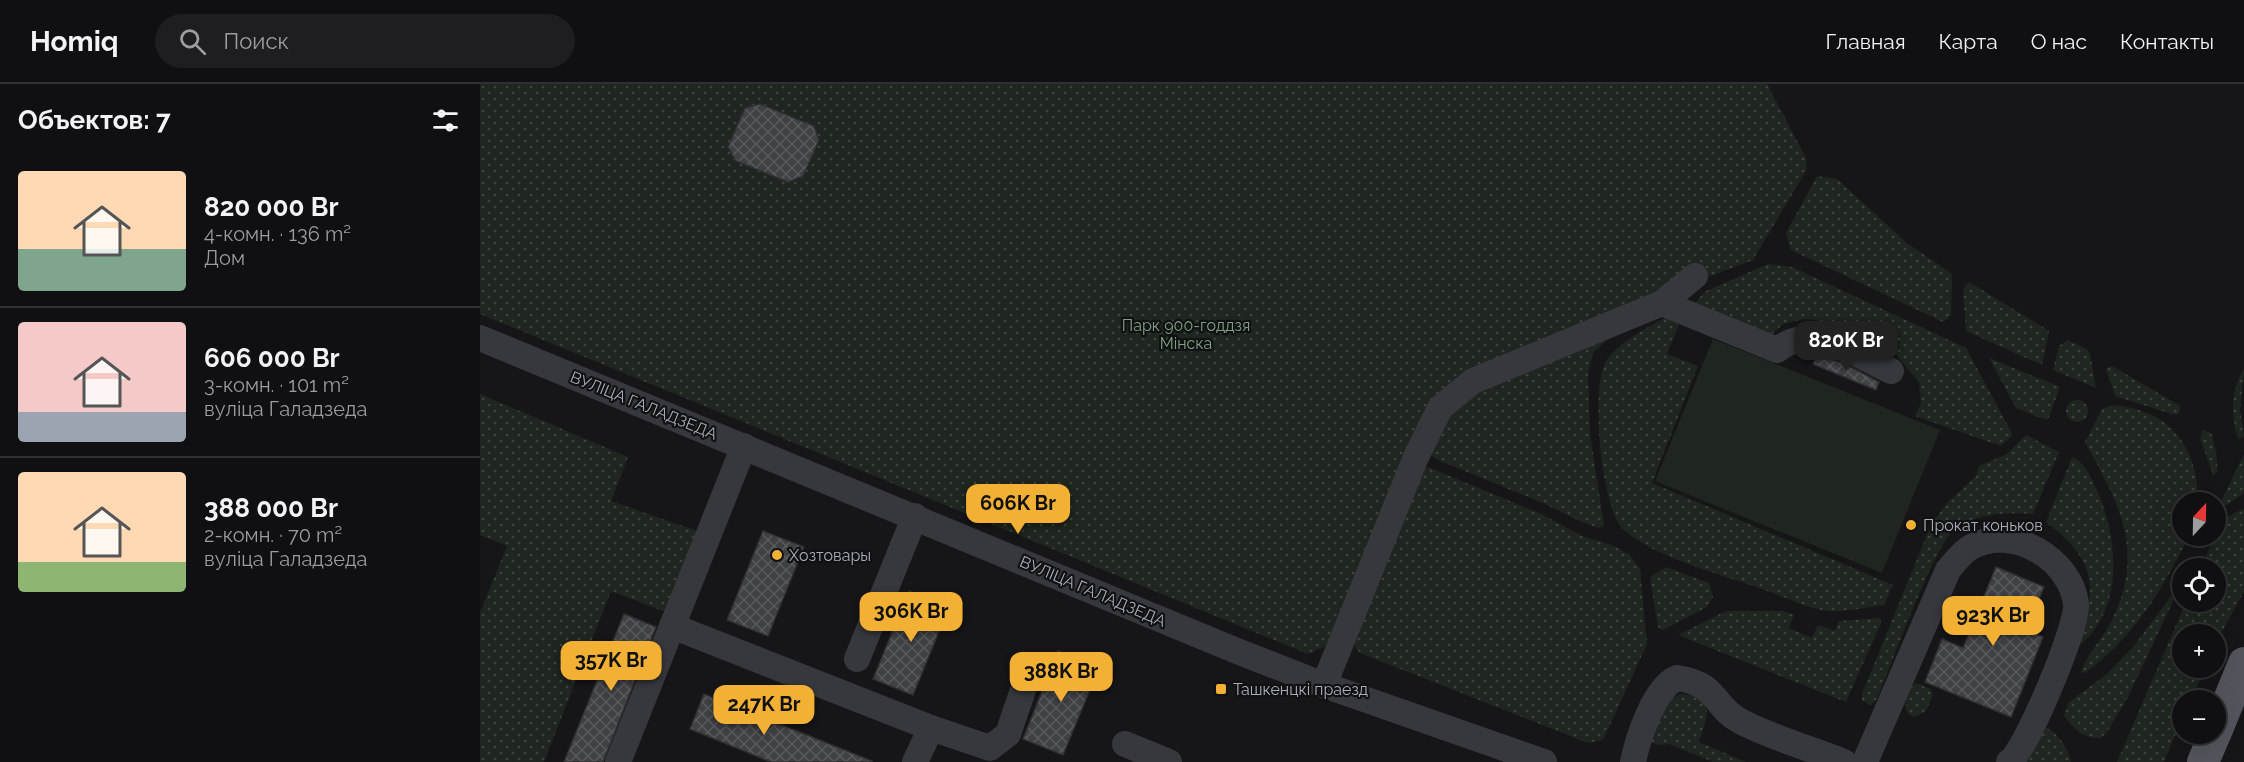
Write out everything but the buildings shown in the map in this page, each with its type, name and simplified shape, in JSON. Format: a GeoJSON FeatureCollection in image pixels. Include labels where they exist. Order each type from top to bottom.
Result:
{"type":"FeatureCollection","features":[{"type":"Feature","properties":{"kind":"main road"},"geometry":{"type":"LineString","coordinates":[[2226,706],[2244,663]]}},
{"type":"Feature","properties":{"kind":"main road"},"geometry":{"type":"LineString","coordinates":[[2203,762],[2210,744]]}},
{"type":"Feature","properties":{"kind":"street"},"geometry":{"type":"LineString","coordinates":[[1324,685],[1416,457],[1440,408],[1454,394],[1473,381],[1662,303],[1695,276]]}},
{"type":"Feature","properties":{"kind":"street"},"geometry":{"type":"LineString","coordinates":[[1662,303],[1777,350],[1789,340],[1803,337],[1820,338],[1891,371]]}},
{"type":"Feature","properties":{"kind":"street","name":"ВУЛІЦА ГАЛАДЗЕДА"},"geometry":{"type":"LineString","coordinates":[[480,338],[1324,685],[1544,762]]}},
{"type":"Feature","properties":{"kind":"street"},"geometry":{"type":"LineString","coordinates":[[618,762],[744,446]]}},
{"type":"Feature","properties":{"kind":"street"},"geometry":{"type":"LineString","coordinates":[[857,658],[915,516]]}},
{"type":"Feature","properties":{"kind":"street"},"geometry":{"type":"LineString","coordinates":[[1865,762],[1948,570],[1972,547],[2013,540],[2045,555],[2059,567],[2068,580],[2076,604],[2072,626],[2028,738],[2015,758],[2008,762]]}},
{"type":"Feature","properties":{"kind":"street"},"geometry":{"type":"LineString","coordinates":[[672,626],[931,728],[990,748],[1008,734],[1026,681]]}},
{"type":"Feature","properties":{"kind":"street"},"geometry":{"type":"LineString","coordinates":[[1633,762],[1636,748],[1661,690],[1677,678],[1707,688],[1717,697],[1724,710],[1739,720],[1844,762]]}},
{"type":"Feature","properties":{"kind":"street"},"geometry":{"type":"LineString","coordinates":[[915,762],[931,728]]}},
{"type":"Feature","properties":{"kind":"street"},"geometry":{"type":"LineString","coordinates":[[1125,744],[1169,762]]}},
{"type":"Feature","properties":{"kind":"green space","name":"Парк 900-годдзя Мінска"},"geometry":{"type":"Polygon","coordinates":[[[480,84],[1767,84],[1806,158],[1807,169],[1753,260],[1708,277],[1695,265],[1657,297],[1469,373],[1328,645],[1308,654],[480,314],[480,84]]]}},
{"type":"Feature","properties":{"kind":"green space"},"geometry":{"type":"Polygon","coordinates":[[[1817,176],[1837,179],[1907,243],[1952,274],[1951,316],[1943,322],[1791,250],[1786,233],[1817,176]]]}},
{"type":"Feature","properties":{"kind":"green space"},"geometry":{"type":"Polygon","coordinates":[[[1768,264],[1792,267],[1966,348],[2013,435],[2001,446],[1915,416],[1921,403],[1919,382],[1897,356],[1823,321],[1804,319],[1783,324],[1769,337],[1693,306],[1704,292],[1768,264]]]}},
{"type":"Feature","properties":{"kind":"green space"},"geometry":{"type":"Polygon","coordinates":[[[1969,282],[2049,331],[2042,365],[1966,331],[1963,290],[1969,282]]]}},
{"type":"Feature","properties":{"kind":"green space"},"geometry":{"type":"Polygon","coordinates":[[[1671,314],[1681,320],[1667,354],[1698,366],[1652,483],[1893,585],[1884,605],[1836,611],[1814,608],[1671,557],[1636,539],[1623,529],[1615,517],[1609,497],[1600,445],[1599,392],[1602,372],[1614,351],[1638,333],[1671,314]]]}},
{"type":"Feature","properties":{"kind":"green space"},"geometry":{"type":"Polygon","coordinates":[[[1610,337],[1593,353],[1588,373],[1590,434],[1604,525],[1599,528],[1584,523],[1431,455],[1443,423],[1470,393],[1610,337]]]}},
{"type":"Feature","properties":{"kind":"green space"},"geometry":{"type":"Polygon","coordinates":[[[1713,339],[1940,430],[1882,573],[1655,481],[1713,339]]]}},
{"type":"Feature","properties":{"kind":"green space"},"geometry":{"type":"Polygon","coordinates":[[[2068,340],[2087,349],[2090,354],[2096,388],[2053,370],[2059,346],[2068,340]]]}},
{"type":"Feature","properties":{"kind":"green space"},"geometry":{"type":"Polygon","coordinates":[[[1989,358],[2060,387],[2048,419],[2016,408],[1989,358]]]}},
{"type":"Feature","properties":{"kind":"green space"},"geometry":{"type":"Polygon","coordinates":[[[2112,366],[2180,406],[2180,411],[2177,415],[2172,414],[2115,396],[2106,369],[2112,366]]]}},
{"type":"Feature","properties":{"kind":"green space"},"geometry":{"type":"Polygon","coordinates":[[[2244,369],[2240,410],[2244,436],[2238,439],[2233,403],[2236,386],[2244,369]]]}},
{"type":"Feature","properties":{"kind":"green space"},"geometry":{"type":"Polygon","coordinates":[[[480,394],[628,457],[611,501],[697,531],[666,612],[611,591],[544,762],[480,762],[480,613],[507,546],[480,535],[480,394]]]}},
{"type":"Feature","properties":{"kind":"green space"},"geometry":{"type":"Polygon","coordinates":[[[2077,400],[2085,403],[2088,411],[2085,419],[2077,422],[2069,419],[2066,411],[2069,403],[2077,400]]]}},
{"type":"Feature","properties":{"kind":"green space"},"geometry":{"type":"Polygon","coordinates":[[[2112,405],[2132,408],[2164,423],[2186,448],[2193,463],[2198,492],[2172,492],[2172,546],[2184,546],[2178,558],[2172,558],[2172,568],[2167,578],[2132,629],[2118,645],[2085,673],[2081,672],[2084,665],[2112,620],[2122,595],[2127,572],[2124,528],[2108,486],[2085,442],[2102,409],[2112,405]]]}},
{"type":"Feature","properties":{"kind":"green space"},"geometry":{"type":"Polygon","coordinates":[[[2203,430],[2211,433],[2215,448],[2217,472],[2213,475],[2200,438],[2203,430]]]}},
{"type":"Feature","properties":{"kind":"green space"},"geometry":{"type":"Polygon","coordinates":[[[2026,435],[2059,452],[2033,514],[2012,513],[1981,517],[1953,531],[1924,583],[1877,699],[1871,705],[1862,701],[1862,694],[1931,525],[1947,503],[1976,476],[1979,466],[2007,454],[2026,435]]]}},
{"type":"Feature","properties":{"kind":"green space"},"geometry":{"type":"Polygon","coordinates":[[[2244,454],[2244,493],[2226,505],[2226,492],[2244,454]]]}},
{"type":"Feature","properties":{"kind":"green space"},"geometry":{"type":"Polygon","coordinates":[[[2072,457],[2085,467],[2091,477],[2105,513],[2111,534],[2113,578],[2109,600],[2101,619],[2089,637],[2072,651],[2087,612],[2090,595],[2089,580],[2085,566],[2077,552],[2046,522],[2072,457]]]}},
{"type":"Feature","properties":{"kind":"green space"},"geometry":{"type":"Polygon","coordinates":[[[1428,467],[1541,514],[1582,536],[1612,545],[1629,554],[1640,569],[1647,644],[1603,740],[1588,743],[1360,653],[1355,647],[1354,639],[1423,469],[1428,467]]]}},
{"type":"Feature","properties":{"kind":"green space"},"geometry":{"type":"Polygon","coordinates":[[[2244,508],[2244,591],[2226,624],[2177,624],[2182,612],[2226,612],[2226,558],[2205,558],[2210,546],[2226,546],[2226,518],[2244,508]]]}},
{"type":"Feature","properties":{"kind":"green space"},"geometry":{"type":"Polygon","coordinates":[[[1666,567],[1709,583],[1713,597],[1707,607],[1663,630],[1658,627],[1650,577],[1666,567]]]}},
{"type":"Feature","properties":{"kind":"green space"},"geometry":{"type":"Polygon","coordinates":[[[2172,596],[2172,603],[2128,697],[2107,732],[2101,738],[2084,735],[2064,716],[2068,703],[2107,674],[2134,646],[2172,596]]]}},
{"type":"Feature","properties":{"kind":"green space"},"geometry":{"type":"Polygon","coordinates":[[[1726,611],[1783,611],[1794,615],[1789,628],[1812,638],[1818,625],[1835,631],[1839,621],[1880,618],[1881,623],[1846,702],[1678,635],[1726,611]]]}},
{"type":"Feature","properties":{"kind":"green space"},"geometry":{"type":"Polygon","coordinates":[[[2172,634],[2172,678],[2201,678],[2195,690],[2172,690],[2172,743],[2164,762],[2117,762],[2172,634]]]}},
{"type":"Feature","properties":{"kind":"green space"},"geometry":{"type":"Polygon","coordinates":[[[1916,683],[1931,689],[1933,695],[1926,711],[1914,717],[1906,710],[1906,701],[1910,689],[1916,683]]]}},
{"type":"Feature","properties":{"kind":"green space"},"geometry":{"type":"Polygon","coordinates":[[[1681,694],[1692,695],[1705,704],[1705,725],[1699,742],[1746,762],[1713,762],[1669,744],[1657,745],[1650,742],[1664,707],[1674,697],[1681,694]]]}},
{"type":"Feature","properties":{"kind":"green space"},"geometry":{"type":"Polygon","coordinates":[[[2043,726],[2061,741],[2068,751],[2071,762],[2022,762],[2043,726]]]}},
{"type":"Feature","properties":{"kind":"place","name":"Прокат коньков"},"geometry":{"type":"Point","coordinates":[1911,525]}},
{"type":"Feature","properties":{"kind":"place","name":"Хозтовары"},"geometry":{"type":"Point","coordinates":[777,555]}},
{"type":"Feature","properties":{"kind":"place","name":"Ташкенцкі праезд"},"geometry":{"type":"Point","coordinates":[1221,689]}}]}
